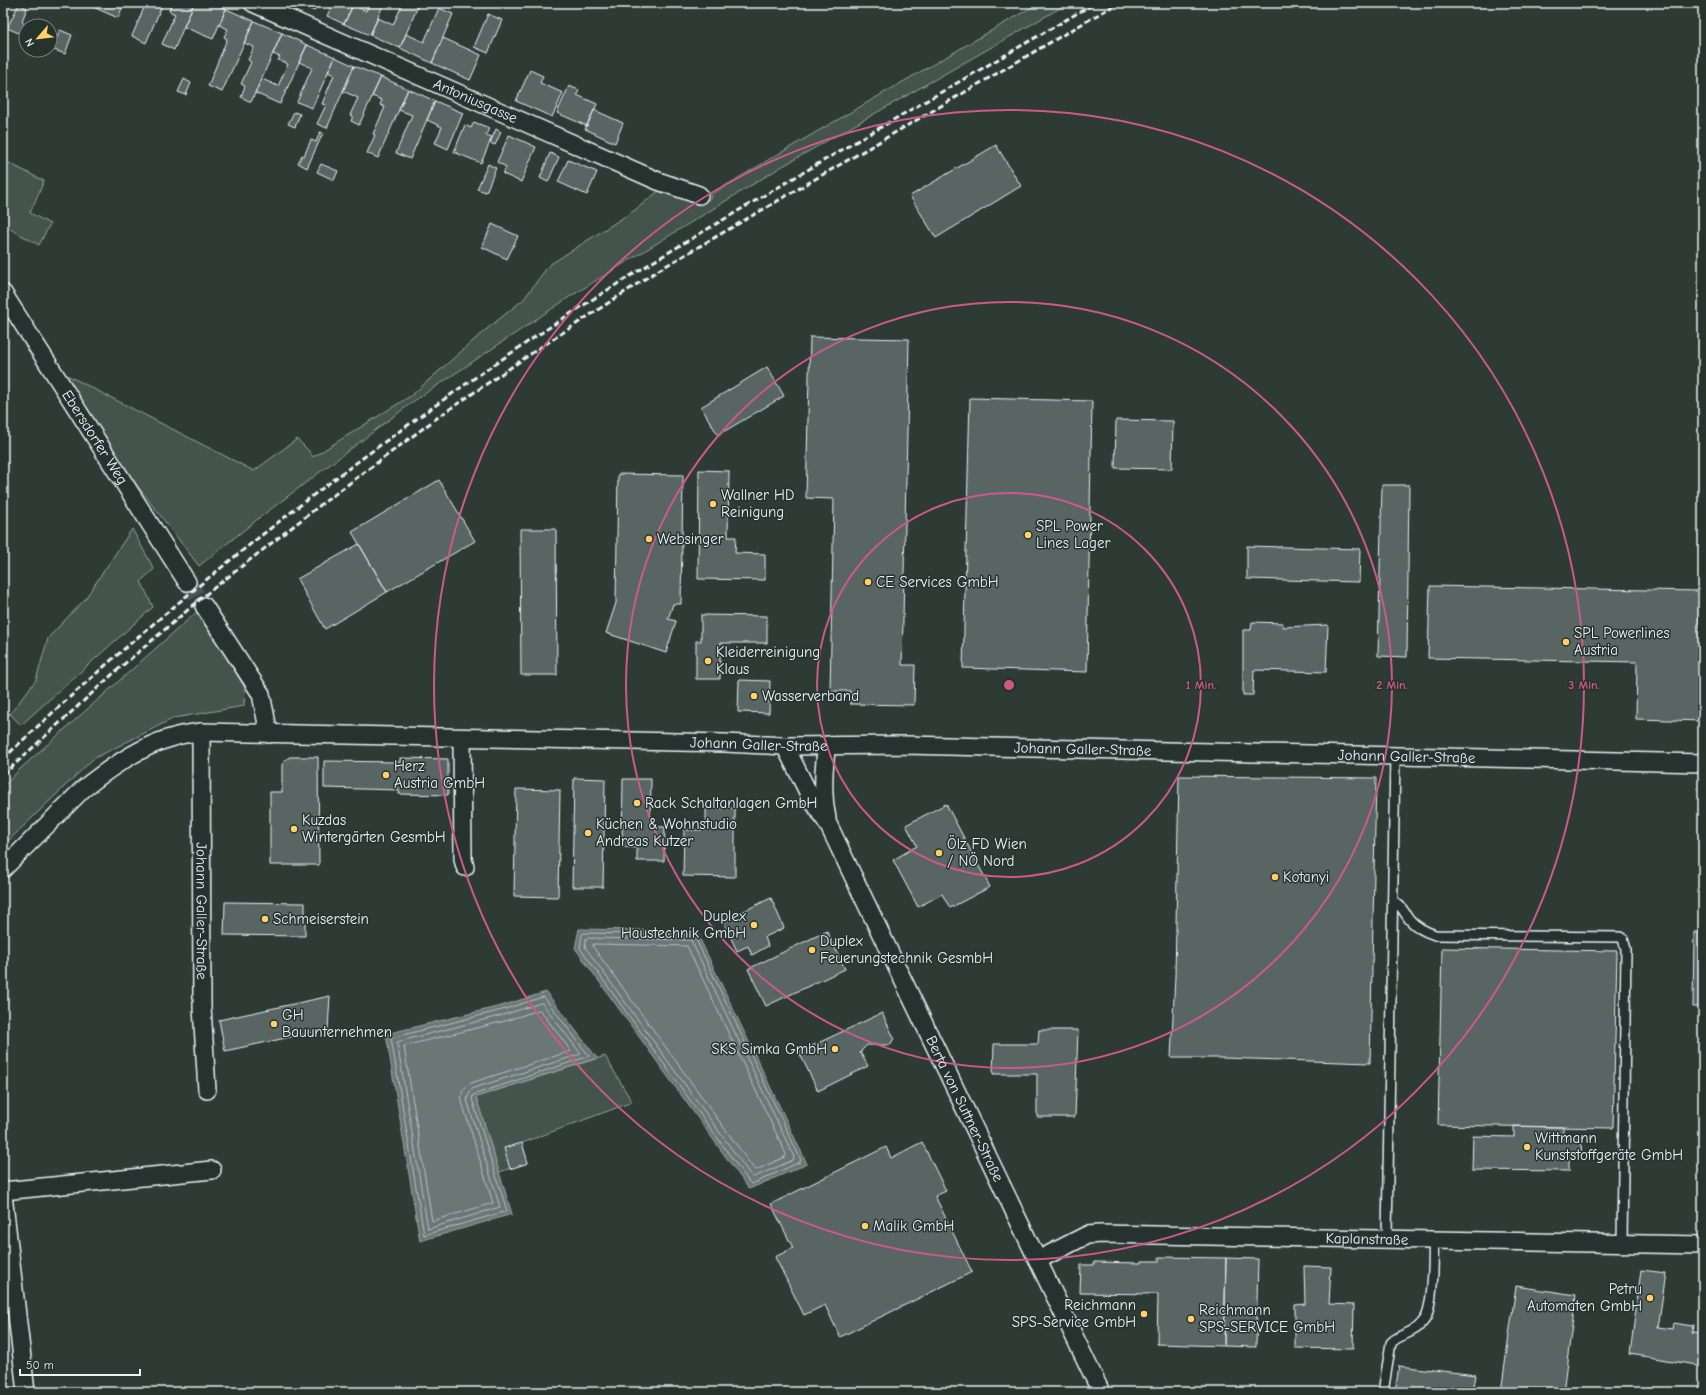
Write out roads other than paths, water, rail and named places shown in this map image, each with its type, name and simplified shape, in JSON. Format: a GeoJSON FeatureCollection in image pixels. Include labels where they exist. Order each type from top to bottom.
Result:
{"type":"FeatureCollection","features":[{"type":"Feature","properties":{"kind":"street","name":"Antoniusgasse"},"geometry":{"type":"LineString","coordinates":[[253,3],[658,181],[699,195]]}},
{"type":"Feature","properties":{"kind":"street","name":"Ebersdorfer Weg"},"geometry":{"type":"LineString","coordinates":[[3,293],[187,582]]}},
{"type":"Feature","properties":{"kind":"street"},"geometry":{"type":"LineString","coordinates":[[204,606],[261,694],[270,734]]}},
{"type":"Feature","properties":{"kind":"street","name":"Johann Galler-Straße"},"geometry":{"type":"LineString","coordinates":[[201,732],[202,1007],[207,1090]]}},
{"type":"Feature","properties":{"kind":"street","name":"Johann Galler-Straße"},"geometry":{"type":"LineString","coordinates":[[3,869],[83,789],[97,778],[152,746],[173,737],[201,732],[785,746],[919,745],[1703,763]]}},
{"type":"Feature","properties":{"kind":"street"},"geometry":{"type":"LineString","coordinates":[[462,738],[463,859],[465,867]]}},
{"type":"Feature","properties":{"kind":"street","name":"Berta von Suttner-Straße"},"geometry":{"type":"LineString","coordinates":[[827,745],[823,766],[823,801],[828,824]]}},
{"type":"Feature","properties":{"kind":"street","name":"Berta von Suttner-Straße"},"geometry":{"type":"LineString","coordinates":[[785,746],[812,800],[828,824],[1101,1392]]}},
{"type":"Feature","properties":{"kind":"street"},"geometry":{"type":"LineString","coordinates":[[3,1191],[212,1170]]}},
{"type":"Feature","properties":{"kind":"street"},"geometry":{"type":"LineString","coordinates":[[3,1195],[26,1392]]}},
{"type":"Feature","properties":{"kind":"street","name":"Kaplanstraße"},"geometry":{"type":"LineString","coordinates":[[1038,1260],[1087,1235],[1100,1234],[1387,1238],[1703,1245]]}},
{"type":"Feature","properties":{"kind":"lane"},"geometry":{"type":"LineString","coordinates":[[1387,1238],[1395,756]]}},
{"type":"Feature","properties":{"kind":"lane"},"geometry":{"type":"LineString","coordinates":[[1393,901],[1401,906],[1410,920],[1423,931],[1435,935],[1620,937],[1623,939],[1626,949],[1622,1243]]}},
{"type":"Feature","properties":{"kind":"lane"},"geometry":{"type":"LineString","coordinates":[[1383,1392],[1391,1342],[1399,1336],[1413,1331],[1427,1316],[1434,1257],[1433,1240]]}},
{"type":"Feature","properties":{"kind":"water"},"geometry":{"type":"Polygon","coordinates":[[[579,929],[696,931],[807,1164],[749,1189],[575,948],[579,929]]]}},
{"type":"Feature","properties":{"kind":"water"},"geometry":{"type":"Polygon","coordinates":[[[546,992],[597,1058],[476,1097],[512,1214],[420,1241],[386,1034],[501,1006],[546,992]]]}},
{"type":"Feature","properties":{"kind":"tunnel"},"geometry":{"type":"LineString","coordinates":[[187,582],[204,606]]}},
{"type":"Feature","properties":{"kind":"railway"},"geometry":{"type":"LineString","coordinates":[[3,759],[128,646],[258,538],[325,486],[462,387],[561,320],[677,247],[1095,3]]}},
{"type":"Feature","properties":{"kind":"railway"},"geometry":{"type":"LineString","coordinates":[[3,775],[115,672],[210,591],[323,503],[441,415],[657,271],[1118,3]]}},
{"type":"Feature","properties":{"kind":"place","name":"Wallner HD Reinigung"},"geometry":{"type":"Point","coordinates":[713,504]}},
{"type":"Feature","properties":{"kind":"place","name":"SPL Power Lines Lager"},"geometry":{"type":"Point","coordinates":[1028,535]}},
{"type":"Feature","properties":{"kind":"place","name":"Websinger"},"geometry":{"type":"Point","coordinates":[649,539]}},
{"type":"Feature","properties":{"kind":"place","name":"CE Services GmbH"},"geometry":{"type":"Point","coordinates":[868,582]}},
{"type":"Feature","properties":{"kind":"place","name":"SPL Powerlines Austria"},"geometry":{"type":"Point","coordinates":[1566,642]}},
{"type":"Feature","properties":{"kind":"place","name":"Kleiderreinigung Klaus"},"geometry":{"type":"Point","coordinates":[708,661]}},
{"type":"Feature","properties":{"kind":"place","name":"Wasserverband"},"geometry":{"type":"Point","coordinates":[754,696]}},
{"type":"Feature","properties":{"kind":"place","name":"Herz Austria GmbH"},"geometry":{"type":"Point","coordinates":[386,775]}},
{"type":"Feature","properties":{"kind":"place","name":"Rack Schaltanlagen GmbH"},"geometry":{"type":"Point","coordinates":[637,803]}},
{"type":"Feature","properties":{"kind":"place","name":"Kuzdas Wintergärten GesmbH"},"geometry":{"type":"Point","coordinates":[294,829]}},
{"type":"Feature","properties":{"kind":"place","name":"Küchen & Wohnstudio Andreas Kutzer"},"geometry":{"type":"Point","coordinates":[588,833]}},
{"type":"Feature","properties":{"kind":"place","name":"Ölz FD Wien / NÖ Nord"},"geometry":{"type":"Point","coordinates":[939,853]}},
{"type":"Feature","properties":{"kind":"place","name":"Kotanyi"},"geometry":{"type":"Point","coordinates":[1275,877]}},
{"type":"Feature","properties":{"kind":"place","name":"Schmeiserstein"},"geometry":{"type":"Point","coordinates":[265,919]}},
{"type":"Feature","properties":{"kind":"place","name":"Duplex Haustechnik GmbH"},"geometry":{"type":"Point","coordinates":[754,925]}},
{"type":"Feature","properties":{"kind":"place","name":"Duplex Feuerungstechnik GesmbH"},"geometry":{"type":"Point","coordinates":[812,950]}},
{"type":"Feature","properties":{"kind":"place","name":"GH Bauunternehmen"},"geometry":{"type":"Point","coordinates":[274,1024]}},
{"type":"Feature","properties":{"kind":"place","name":"SKS Simka GmbH"},"geometry":{"type":"Point","coordinates":[835,1049]}},
{"type":"Feature","properties":{"kind":"place","name":"Wittmann Kunststoffgeräte GmbH"},"geometry":{"type":"Point","coordinates":[1527,1147]}},
{"type":"Feature","properties":{"kind":"place","name":"Malik GmbH"},"geometry":{"type":"Point","coordinates":[865,1226]}},
{"type":"Feature","properties":{"kind":"place","name":"Petru Automaten GmbH"},"geometry":{"type":"Point","coordinates":[1650,1298]}},
{"type":"Feature","properties":{"kind":"place","name":"Reichmann SPS-Service GmbH"},"geometry":{"type":"Point","coordinates":[1144,1314]}},
{"type":"Feature","properties":{"kind":"place","name":"Reichmann SPS-SERVICE GmbH"},"geometry":{"type":"Point","coordinates":[1191,1319]}}]}
